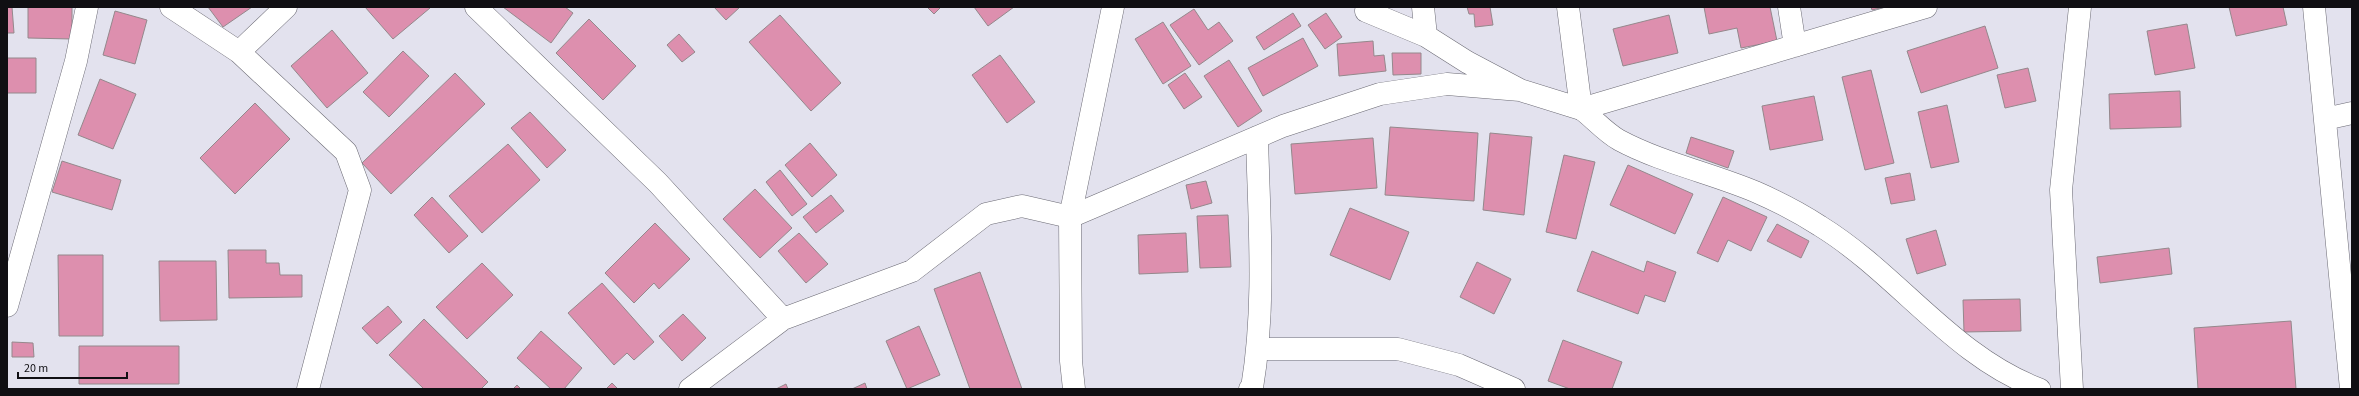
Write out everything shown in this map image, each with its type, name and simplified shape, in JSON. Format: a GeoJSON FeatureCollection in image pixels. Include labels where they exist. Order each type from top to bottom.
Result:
{"type":"FeatureCollection","features":[{"type":"Feature","properties":{"kind":"street"},"geometry":{"type":"LineString","coordinates":[[7,306],[76,62],[87,7]]}},
{"type":"Feature","properties":{"kind":"street"},"geometry":{"type":"LineString","coordinates":[[171,7],[239,52],[346,152],[360,190],[308,389]]}},
{"type":"Feature","properties":{"kind":"street"},"geometry":{"type":"LineString","coordinates":[[239,52],[286,7]]}},
{"type":"Feature","properties":{"kind":"street"},"geometry":{"type":"LineString","coordinates":[[476,7],[658,183],[783,319]]}},
{"type":"Feature","properties":{"kind":"street"},"geometry":{"type":"LineString","coordinates":[[1074,389],[1071,361],[1070,218],[1113,7]]}},
{"type":"Feature","properties":{"kind":"street"},"geometry":{"type":"LineString","coordinates":[[1423,7],[1426,36]]}},
{"type":"Feature","properties":{"kind":"street"},"geometry":{"type":"LineString","coordinates":[[1568,7],[1582,109]]}},
{"type":"Feature","properties":{"kind":"street"},"geometry":{"type":"LineString","coordinates":[[1789,7],[1795,46]]}},
{"type":"Feature","properties":{"kind":"street"},"geometry":{"type":"LineString","coordinates":[[1362,9],[1426,36],[1467,62],[1520,90],[1582,109],[1926,7]]}},
{"type":"Feature","properties":{"kind":"street"},"geometry":{"type":"LineString","coordinates":[[2072,389],[2061,190],[2080,7]]}},
{"type":"Feature","properties":{"kind":"street"},"geometry":{"type":"LineString","coordinates":[[2314,7],[2325,119],[2344,226],[2351,389]]}},
{"type":"Feature","properties":{"kind":"street"},"geometry":{"type":"LineString","coordinates":[[690,389],[783,319],[912,271],[986,214],[1022,206],[1070,218],[1283,126],[1380,94],[1447,84],[1520,90]]}},
{"type":"Feature","properties":{"kind":"street"},"geometry":{"type":"LineString","coordinates":[[2325,119],[2352,114]]}},
{"type":"Feature","properties":{"kind":"street"},"geometry":{"type":"LineString","coordinates":[[1250,389],[1252,388],[1259,349],[1261,286],[1256,137]]}},
{"type":"Feature","properties":{"kind":"street"},"geometry":{"type":"LineString","coordinates":[[1259,349],[1398,349],[1459,365],[1514,389]]}},
{"type":"Feature","properties":{"kind":"lane"},"geometry":{"type":"LineString","coordinates":[[1582,109],[1617,139],[1673,163],[1756,192],[1788,207],[1822,227],[1884,273],[1977,356],[2001,372],[2040,389]]}},
{"type":"Feature","properties":{"kind":"building"},"geometry":{"type":"Polygon","coordinates":[[[7,7],[12,7],[14,33],[7,33],[7,7]]]}},
{"type":"Feature","properties":{"kind":"building"},"geometry":{"type":"Polygon","coordinates":[[[28,7],[72,7],[72,39],[28,38],[28,7]]]}},
{"type":"Feature","properties":{"kind":"building"},"geometry":{"type":"Polygon","coordinates":[[[208,7],[252,7],[223,27],[208,7]]]}},
{"type":"Feature","properties":{"kind":"building"},"geometry":{"type":"Polygon","coordinates":[[[365,7],[429,7],[430,8],[393,39],[365,7]]]}},
{"type":"Feature","properties":{"kind":"building"},"geometry":{"type":"Polygon","coordinates":[[[503,7],[565,7],[573,13],[551,43],[503,7]]]}},
{"type":"Feature","properties":{"kind":"building"},"geometry":{"type":"Polygon","coordinates":[[[714,7],[740,7],[726,20],[714,7]]]}},
{"type":"Feature","properties":{"kind":"building"},"geometry":{"type":"Polygon","coordinates":[[[927,7],[941,7],[934,14],[927,7]]]}},
{"type":"Feature","properties":{"kind":"building"},"geometry":{"type":"Polygon","coordinates":[[[974,7],[1014,7],[988,26],[974,7]]]}},
{"type":"Feature","properties":{"kind":"building"},"geometry":{"type":"Polygon","coordinates":[[[1467,7],[1490,7],[1493,25],[1475,27],[1474,14],[1469,14],[1467,7]]]}},
{"type":"Feature","properties":{"kind":"building"},"geometry":{"type":"Polygon","coordinates":[[[1704,7],[1770,7],[1777,41],[1741,48],[1737,28],[1709,34],[1704,7]]]}},
{"type":"Feature","properties":{"kind":"building"},"geometry":{"type":"Polygon","coordinates":[[[1871,7],[1884,7],[1872,10],[1871,7]]]}},
{"type":"Feature","properties":{"kind":"building"},"geometry":{"type":"Polygon","coordinates":[[[2229,7],[2283,7],[2287,25],[2236,36],[2229,7]]]}},
{"type":"Feature","properties":{"kind":"building"},"geometry":{"type":"Polygon","coordinates":[[[1194,9],[1208,30],[1219,22],[1233,41],[1199,65],[1170,25],[1194,9]]]}},
{"type":"Feature","properties":{"kind":"building"},"geometry":{"type":"Polygon","coordinates":[[[115,11],[147,20],[135,64],[103,55],[115,11]]]}},
{"type":"Feature","properties":{"kind":"building"},"geometry":{"type":"Polygon","coordinates":[[[1293,13],[1301,26],[1264,50],[1256,37],[1293,13]]]}},
{"type":"Feature","properties":{"kind":"building"},"geometry":{"type":"Polygon","coordinates":[[[1326,13],[1342,37],[1325,49],[1308,25],[1326,13]]]}},
{"type":"Feature","properties":{"kind":"building"},"geometry":{"type":"Polygon","coordinates":[[[780,15],[841,83],[811,111],[749,42],[780,15]]]}},
{"type":"Feature","properties":{"kind":"building"},"geometry":{"type":"Polygon","coordinates":[[[1669,15],[1678,53],[1623,66],[1613,29],[1669,15]]]}},
{"type":"Feature","properties":{"kind":"building"},"geometry":{"type":"Polygon","coordinates":[[[589,19],[636,66],[603,100],[556,53],[589,19]]]}},
{"type":"Feature","properties":{"kind":"building"},"geometry":{"type":"Polygon","coordinates":[[[1163,22],[1191,66],[1163,84],[1135,39],[1163,22]]]}},
{"type":"Feature","properties":{"kind":"building"},"geometry":{"type":"Polygon","coordinates":[[[2187,24],[2195,68],[2155,75],[2147,31],[2187,24]]]}},
{"type":"Feature","properties":{"kind":"building"},"geometry":{"type":"Polygon","coordinates":[[[1985,26],[1998,68],[1921,93],[1907,51],[1985,26]]]}},
{"type":"Feature","properties":{"kind":"building"},"geometry":{"type":"Polygon","coordinates":[[[332,30],[368,73],[327,108],[291,66],[332,30]]]}},
{"type":"Feature","properties":{"kind":"building"},"geometry":{"type":"Polygon","coordinates":[[[679,34],[695,52],[682,62],[667,45],[679,34]]]}},
{"type":"Feature","properties":{"kind":"building"},"geometry":{"type":"Polygon","coordinates":[[[1303,38],[1318,66],[1263,96],[1248,68],[1303,38]]]}},
{"type":"Feature","properties":{"kind":"building"},"geometry":{"type":"Polygon","coordinates":[[[1373,41],[1374,56],[1384,55],[1386,71],[1339,76],[1337,44],[1373,41]]]}},
{"type":"Feature","properties":{"kind":"building"},"geometry":{"type":"Polygon","coordinates":[[[403,51],[429,76],[389,117],[363,92],[403,51]]]}},
{"type":"Feature","properties":{"kind":"building"},"geometry":{"type":"Polygon","coordinates":[[[1392,53],[1421,53],[1421,74],[1393,75],[1392,53]]]}},
{"type":"Feature","properties":{"kind":"building"},"geometry":{"type":"Polygon","coordinates":[[[1000,55],[1035,102],[1007,123],[972,75],[1000,55]]]}},
{"type":"Feature","properties":{"kind":"building"},"geometry":{"type":"Polygon","coordinates":[[[7,58],[36,58],[36,93],[7,93],[7,58]]]}},
{"type":"Feature","properties":{"kind":"building"},"geometry":{"type":"Polygon","coordinates":[[[1229,60],[1262,111],[1238,127],[1204,76],[1229,60]]]}},
{"type":"Feature","properties":{"kind":"building"},"geometry":{"type":"Polygon","coordinates":[[[2028,68],[2036,101],[2005,108],[1997,75],[2028,68]]]}},
{"type":"Feature","properties":{"kind":"building"},"geometry":{"type":"Polygon","coordinates":[[[1871,70],[1894,163],[1865,170],[1842,77],[1871,70]]]}},
{"type":"Feature","properties":{"kind":"building"},"geometry":{"type":"Polygon","coordinates":[[[455,73],[485,104],[391,194],[362,163],[455,73]]]}},
{"type":"Feature","properties":{"kind":"building"},"geometry":{"type":"Polygon","coordinates":[[[1185,73],[1202,97],[1184,109],[1168,85],[1185,73]]]}},
{"type":"Feature","properties":{"kind":"building"},"geometry":{"type":"Polygon","coordinates":[[[100,79],[136,94],[113,149],[78,135],[100,79]]]}},
{"type":"Feature","properties":{"kind":"building"},"geometry":{"type":"Polygon","coordinates":[[[2180,91],[2181,127],[2110,129],[2109,94],[2180,91]]]}},
{"type":"Feature","properties":{"kind":"building"},"geometry":{"type":"Polygon","coordinates":[[[1814,96],[1823,140],[1770,150],[1762,106],[1814,96]]]}},
{"type":"Feature","properties":{"kind":"building"},"geometry":{"type":"Polygon","coordinates":[[[255,103],[290,139],[235,194],[200,158],[255,103]]]}},
{"type":"Feature","properties":{"kind":"building"},"geometry":{"type":"Polygon","coordinates":[[[1947,105],[1959,162],[1931,168],[1918,112],[1947,105]]]}},
{"type":"Feature","properties":{"kind":"building"},"geometry":{"type":"Polygon","coordinates":[[[530,112],[566,150],[547,168],[511,128],[530,112]]]}},
{"type":"Feature","properties":{"kind":"building"},"geometry":{"type":"Polygon","coordinates":[[[1390,127],[1478,133],[1474,201],[1385,195],[1390,127]]]}},
{"type":"Feature","properties":{"kind":"building"},"geometry":{"type":"Polygon","coordinates":[[[1490,133],[1532,137],[1524,215],[1483,210],[1490,133]]]}},
{"type":"Feature","properties":{"kind":"building"},"geometry":{"type":"Polygon","coordinates":[[[1691,137],[1734,151],[1728,168],[1686,153],[1691,137]]]}},
{"type":"Feature","properties":{"kind":"building"},"geometry":{"type":"Polygon","coordinates":[[[1373,138],[1377,188],[1295,194],[1291,144],[1373,138]]]}},
{"type":"Feature","properties":{"kind":"building"},"geometry":{"type":"Polygon","coordinates":[[[810,143],[837,175],[812,197],[785,165],[810,143]]]}},
{"type":"Feature","properties":{"kind":"building"},"geometry":{"type":"Polygon","coordinates":[[[508,144],[540,180],[482,233],[449,196],[508,144]]]}},
{"type":"Feature","properties":{"kind":"building"},"geometry":{"type":"Polygon","coordinates":[[[1564,155],[1595,162],[1576,239],[1546,232],[1564,155]]]}},
{"type":"Feature","properties":{"kind":"building"},"geometry":{"type":"Polygon","coordinates":[[[62,161],[121,180],[112,210],[52,192],[62,161]]]}},
{"type":"Feature","properties":{"kind":"building"},"geometry":{"type":"Polygon","coordinates":[[[1628,165],[1693,194],[1675,234],[1610,205],[1628,165]]]}},
{"type":"Feature","properties":{"kind":"building"},"geometry":{"type":"Polygon","coordinates":[[[780,170],[807,204],[792,216],[766,182],[780,170]]]}},
{"type":"Feature","properties":{"kind":"building"},"geometry":{"type":"Polygon","coordinates":[[[1910,173],[1915,200],[1891,204],[1885,178],[1910,173]]]}},
{"type":"Feature","properties":{"kind":"building"},"geometry":{"type":"Polygon","coordinates":[[[1206,181],[1212,203],[1191,209],[1186,185],[1206,181]]]}},
{"type":"Feature","properties":{"kind":"building"},"geometry":{"type":"Polygon","coordinates":[[[755,189],[792,228],[760,258],[723,219],[755,189]]]}},
{"type":"Feature","properties":{"kind":"building"},"geometry":{"type":"Polygon","coordinates":[[[831,195],[844,211],[816,233],[803,217],[831,195]]]}},
{"type":"Feature","properties":{"kind":"building"},"geometry":{"type":"Polygon","coordinates":[[[432,197],[468,236],[449,253],[414,215],[432,197]]]}},
{"type":"Feature","properties":{"kind":"building"},"geometry":{"type":"Polygon","coordinates":[[[1723,197],[1767,217],[1751,251],[1728,240],[1718,262],[1697,253],[1723,197]]]}},
{"type":"Feature","properties":{"kind":"building"},"geometry":{"type":"Polygon","coordinates":[[[1350,208],[1409,232],[1390,280],[1330,255],[1350,208]]]}},
{"type":"Feature","properties":{"kind":"building"},"geometry":{"type":"Polygon","coordinates":[[[1228,215],[1231,267],[1200,268],[1197,216],[1228,215]]]}},
{"type":"Feature","properties":{"kind":"building"},"geometry":{"type":"Polygon","coordinates":[[[655,223],[690,259],[659,289],[654,283],[634,303],[605,273],[655,223]]]}},
{"type":"Feature","properties":{"kind":"building"},"geometry":{"type":"Polygon","coordinates":[[[1777,224],[1809,241],[1801,258],[1767,241],[1777,224]]]}},
{"type":"Feature","properties":{"kind":"building"},"geometry":{"type":"Polygon","coordinates":[[[1936,230],[1946,265],[1917,274],[1906,239],[1936,230]]]}},
{"type":"Feature","properties":{"kind":"building"},"geometry":{"type":"Polygon","coordinates":[[[799,233],[828,264],[806,283],[778,251],[799,233]]]}},
{"type":"Feature","properties":{"kind":"building"},"geometry":{"type":"Polygon","coordinates":[[[1186,233],[1188,272],[1139,274],[1138,235],[1186,233]]]}},
{"type":"Feature","properties":{"kind":"building"},"geometry":{"type":"Polygon","coordinates":[[[2169,248],[2172,274],[2100,283],[2097,257],[2169,248]]]}},
{"type":"Feature","properties":{"kind":"building"},"geometry":{"type":"Polygon","coordinates":[[[228,250],[266,250],[266,263],[279,263],[280,275],[302,275],[302,297],[229,298],[228,250]]]}},
{"type":"Feature","properties":{"kind":"building"},"geometry":{"type":"Polygon","coordinates":[[[1592,251],[1644,272],[1647,261],[1676,272],[1665,302],[1645,295],[1638,314],[1577,291],[1592,251]]]}},
{"type":"Feature","properties":{"kind":"building"},"geometry":{"type":"Polygon","coordinates":[[[58,255],[103,255],[103,336],[59,336],[58,255]]]}},
{"type":"Feature","properties":{"kind":"building"},"geometry":{"type":"Polygon","coordinates":[[[159,261],[216,261],[217,320],[160,321],[159,261]]]}},
{"type":"Feature","properties":{"kind":"building"},"geometry":{"type":"Polygon","coordinates":[[[1477,262],[1511,279],[1494,314],[1460,297],[1477,262]]]}},
{"type":"Feature","properties":{"kind":"building"},"geometry":{"type":"Polygon","coordinates":[[[482,263],[513,295],[467,339],[436,307],[482,263]]]}},
{"type":"Feature","properties":{"kind":"building"},"geometry":{"type":"Polygon","coordinates":[[[980,272],[1022,389],[970,389],[934,289],[980,272]]]}},
{"type":"Feature","properties":{"kind":"building"},"geometry":{"type":"Polygon","coordinates":[[[602,283],[654,342],[634,360],[627,353],[614,365],[568,313],[602,283]]]}},
{"type":"Feature","properties":{"kind":"building"},"geometry":{"type":"Polygon","coordinates":[[[2020,299],[2021,331],[1964,332],[1963,300],[2020,299]]]}},
{"type":"Feature","properties":{"kind":"building"},"geometry":{"type":"Polygon","coordinates":[[[388,306],[402,322],[377,344],[362,328],[388,306]]]}},
{"type":"Feature","properties":{"kind":"building"},"geometry":{"type":"Polygon","coordinates":[[[683,314],[706,338],[682,361],[659,336],[683,314]]]}},
{"type":"Feature","properties":{"kind":"building"},"geometry":{"type":"Polygon","coordinates":[[[424,319],[488,382],[481,389],[424,389],[389,355],[424,319]]]}},
{"type":"Feature","properties":{"kind":"building"},"geometry":{"type":"Polygon","coordinates":[[[2291,321],[2296,389],[2198,389],[2194,328],[2291,321]]]}},
{"type":"Feature","properties":{"kind":"building"},"geometry":{"type":"Polygon","coordinates":[[[919,326],[940,375],[907,389],[886,341],[919,326]]]}},
{"type":"Feature","properties":{"kind":"building"},"geometry":{"type":"Polygon","coordinates":[[[541,331],[582,368],[564,389],[551,389],[517,358],[541,331]]]}},
{"type":"Feature","properties":{"kind":"building"},"geometry":{"type":"Polygon","coordinates":[[[1563,340],[1622,362],[1612,389],[1570,389],[1548,381],[1563,340]]]}},
{"type":"Feature","properties":{"kind":"building"},"geometry":{"type":"Polygon","coordinates":[[[12,342],[33,343],[34,357],[12,357],[12,342]]]}},
{"type":"Feature","properties":{"kind":"building"},"geometry":{"type":"Polygon","coordinates":[[[79,346],[179,346],[179,384],[79,384],[79,346]]]}},
{"type":"Feature","properties":{"kind":"building"},"geometry":{"type":"Polygon","coordinates":[[[612,383],[618,389],[606,389],[612,383]]]}},
{"type":"Feature","properties":{"kind":"building"},"geometry":{"type":"Polygon","coordinates":[[[865,383],[867,389],[852,389],[865,383]]]}},
{"type":"Feature","properties":{"kind":"building"},"geometry":{"type":"Polygon","coordinates":[[[786,384],[788,389],[776,389],[786,384]]]}},
{"type":"Feature","properties":{"kind":"building"},"geometry":{"type":"Polygon","coordinates":[[[517,385],[521,389],[513,389],[517,385]]]}}]}
